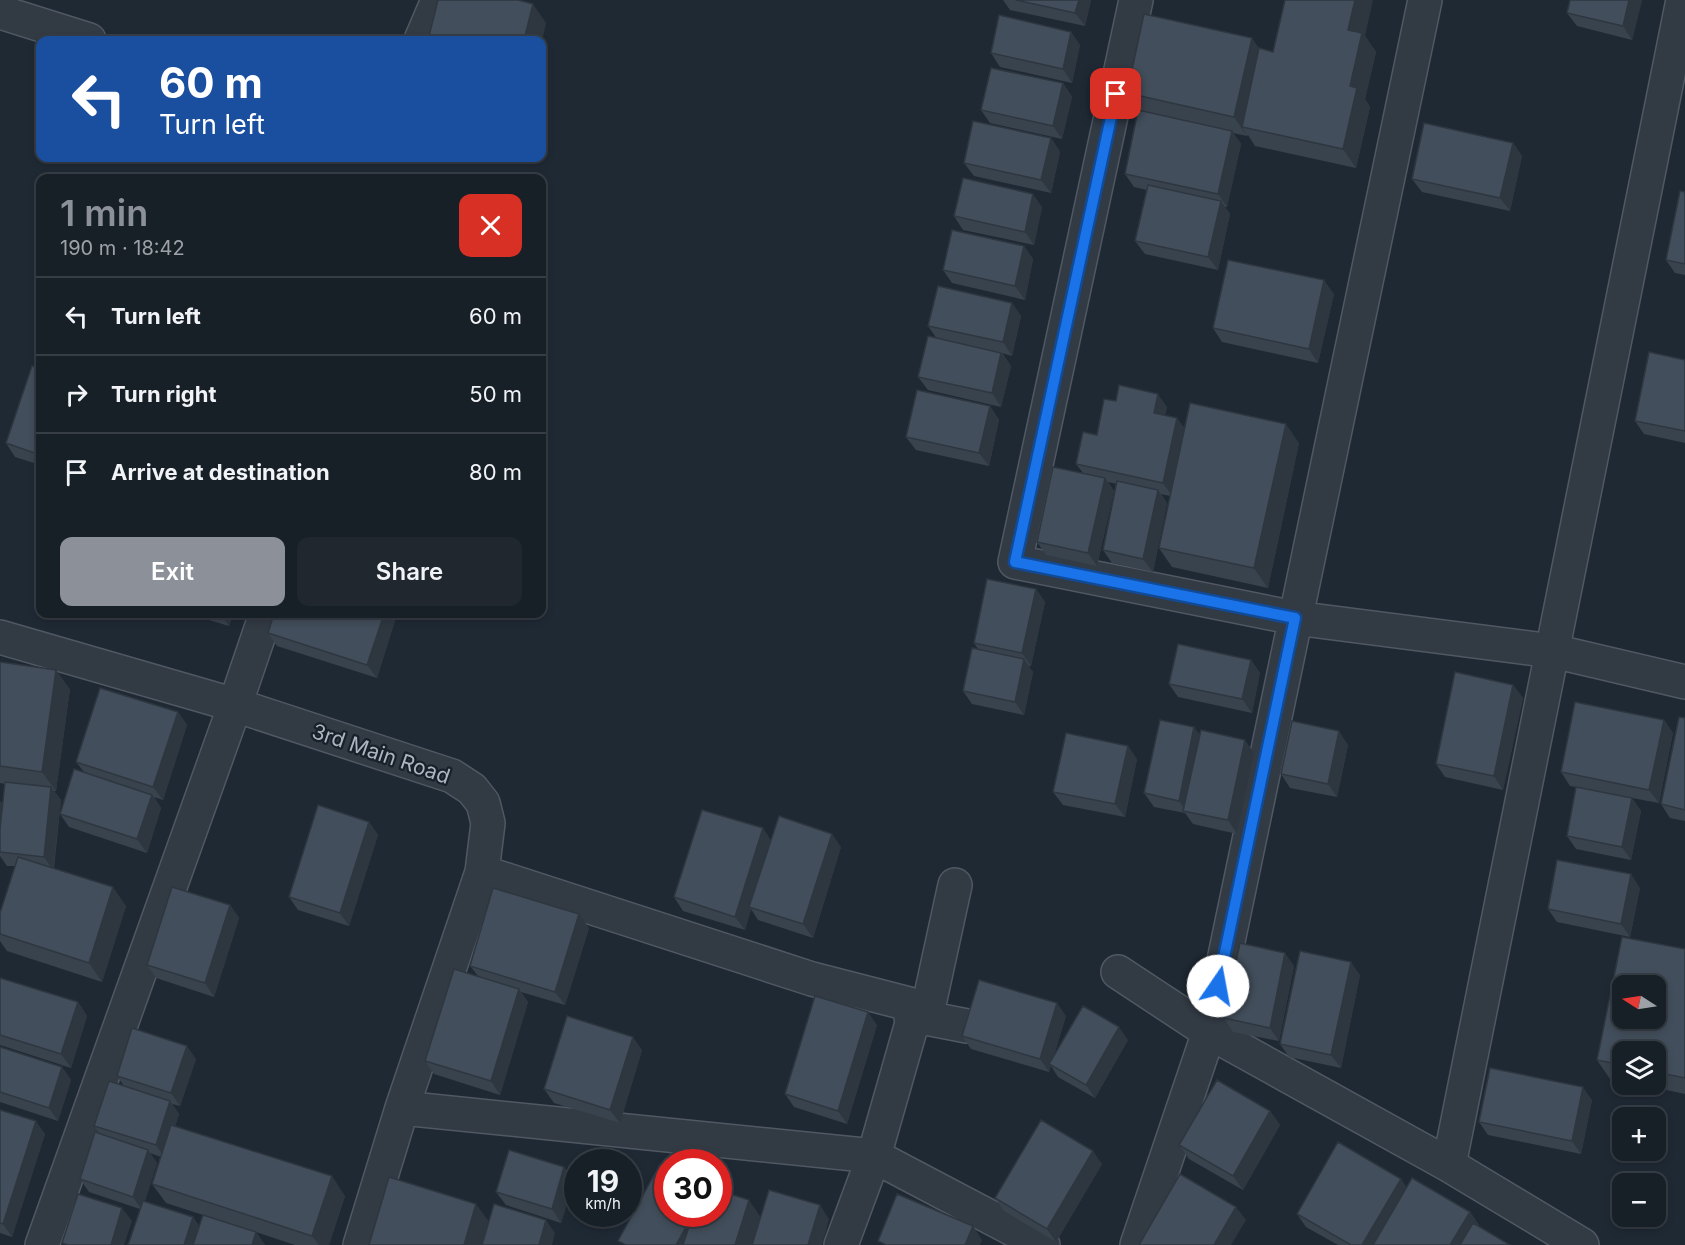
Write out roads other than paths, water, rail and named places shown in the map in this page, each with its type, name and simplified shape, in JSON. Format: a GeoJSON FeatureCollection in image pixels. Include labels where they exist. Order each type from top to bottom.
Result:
{"type":"FeatureCollection","features":[{"type":"Feature","properties":{"kind":"street"},"geometry":{"type":"LineString","coordinates":[[423,36],[438,0]]}},
{"type":"Feature","properties":{"kind":"street"},"geometry":{"type":"LineString","coordinates":[[1136,0],[1015,562],[1295,618],[1553,651],[1685,682]]}},
{"type":"Feature","properties":{"kind":"street"},"geometry":{"type":"LineString","coordinates":[[1137,1245],[1209,1032],[1425,0]]}},
{"type":"Feature","properties":{"kind":"street"},"geometry":{"type":"LineString","coordinates":[[1449,1165],[1683,0]]}},
{"type":"Feature","properties":{"kind":"street"},"geometry":{"type":"LineString","coordinates":[[0,12],[76,36]]}},
{"type":"Feature","properties":{"kind":"street"},"geometry":{"type":"LineString","coordinates":[[42,1245],[265,618]]}},
{"type":"Feature","properties":{"kind":"street","name":"3rd Main Road"},"geometry":{"type":"LineString","coordinates":[[0,637],[235,705],[452,776],[472,789],[483,803],[488,822],[482,872],[402,1108],[360,1245]]}},
{"type":"Feature","properties":{"kind":"street"},"geometry":{"type":"LineString","coordinates":[[482,872],[812,979],[909,1004],[919,1020]]}},
{"type":"Feature","properties":{"kind":"street"},"geometry":{"type":"LineString","coordinates":[[841,1245],[874,1156],[919,1020],[955,885]]}},
{"type":"Feature","properties":{"kind":"street"},"geometry":{"type":"LineString","coordinates":[[1118,972],[1209,1032],[1449,1165],[1582,1245]]}},
{"type":"Feature","properties":{"kind":"street"},"geometry":{"type":"LineString","coordinates":[[919,1020],[967,1026]]}},
{"type":"Feature","properties":{"kind":"street"},"geometry":{"type":"LineString","coordinates":[[402,1108],[874,1156],[1043,1245]]}}]}
